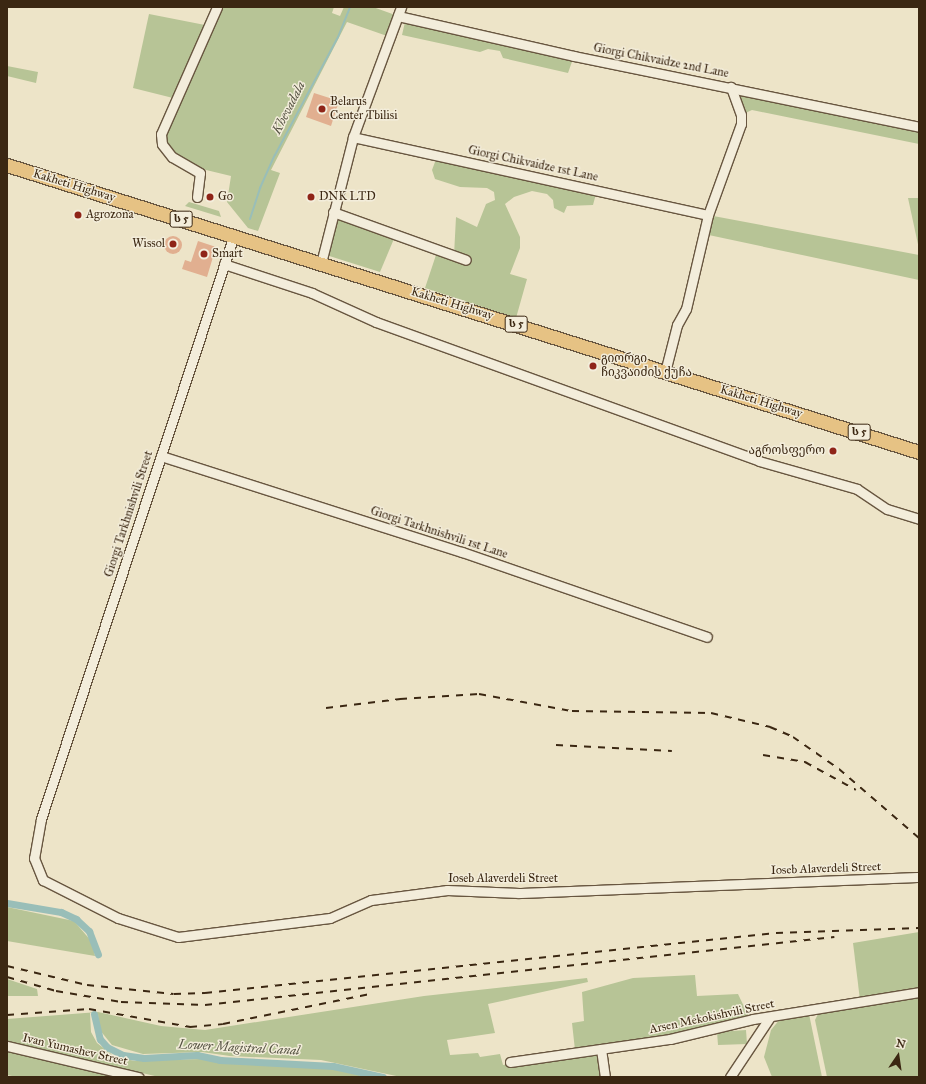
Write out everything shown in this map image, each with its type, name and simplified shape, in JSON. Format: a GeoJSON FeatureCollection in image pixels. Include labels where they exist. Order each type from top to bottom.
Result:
{"type":"FeatureCollection","features":[{"type":"Feature","properties":{"kind":"highway","name":"Kakheti Highway"},"geometry":{"type":"LineString","coordinates":[[7,165],[919,452]]}},
{"type":"Feature","properties":{"kind":"street"},"geometry":{"type":"LineString","coordinates":[[197,197],[200,174],[172,157],[162,144],[161,134],[217,7]]}},
{"type":"Feature","properties":{"kind":"street"},"geometry":{"type":"LineString","coordinates":[[321,263],[353,137],[400,11]]}},
{"type":"Feature","properties":{"kind":"street","name":"Giorgi Chikvaidze 2nd Lane"},"geometry":{"type":"LineString","coordinates":[[400,11],[574,56],[731,87],[919,127]]}},
{"type":"Feature","properties":{"kind":"street"},"geometry":{"type":"LineString","coordinates":[[665,372],[677,325],[686,309],[708,215],[741,124],[741,115],[731,87]]}},
{"type":"Feature","properties":{"kind":"street","name":"Giorgi Chikvaidze 1st Lane"},"geometry":{"type":"LineString","coordinates":[[353,137],[708,215]]}},
{"type":"Feature","properties":{"kind":"street"},"geometry":{"type":"LineString","coordinates":[[333,212],[466,260]]}},
{"type":"Feature","properties":{"kind":"street","name":"Giorgi Tarkhnishvili Street"},"geometry":{"type":"LineString","coordinates":[[48,800],[234,236]]}},
{"type":"Feature","properties":{"kind":"street"},"geometry":{"type":"LineString","coordinates":[[224,264],[312,293],[376,322],[759,461],[857,488],[887,509],[919,519]]}},
{"type":"Feature","properties":{"kind":"street","name":"Giorgi Tarkhnishvili 1st Lane"},"geometry":{"type":"LineString","coordinates":[[161,456],[462,552],[707,637]]}},
{"type":"Feature","properties":{"kind":"street","name":"Ioseb Alaverdeli Street"},"geometry":{"type":"LineString","coordinates":[[48,800],[41,819],[34,858],[43,880],[118,918],[178,937],[330,918],[370,900],[447,890],[519,893],[919,877]]}},
{"type":"Feature","properties":{"kind":"street","name":"Arsen Mekokishvili Street"},"geometry":{"type":"LineString","coordinates":[[510,1062],[670,1039],[770,1017],[919,992]]}},
{"type":"Feature","properties":{"kind":"street"},"geometry":{"type":"LineString","coordinates":[[730,1077],[770,1017]]}},
{"type":"Feature","properties":{"kind":"street","name":"Ivan Yumashev Street"},"geometry":{"type":"LineString","coordinates":[[7,1046],[138,1077]]}},
{"type":"Feature","properties":{"kind":"street"},"geometry":{"type":"LineString","coordinates":[[601,1049],[605,1077]]}},
{"type":"Feature","properties":{"kind":"green space"},"geometry":{"type":"Polygon","coordinates":[[[222,7],[334,7],[332,13],[340,16],[344,7],[373,7],[398,16],[390,37],[347,22],[271,170],[280,173],[258,231],[248,228],[227,202],[231,176],[202,169],[169,149],[165,135],[185,83],[222,7]]]}},
{"type":"Feature","properties":{"kind":"green space"},"geometry":{"type":"Polygon","coordinates":[[[149,14],[205,25],[173,98],[133,88],[149,14]]]}},
{"type":"Feature","properties":{"kind":"green space"},"geometry":{"type":"Polygon","coordinates":[[[405,22],[574,56],[568,73],[503,58],[500,51],[488,49],[480,52],[402,35],[405,22]]]}},
{"type":"Feature","properties":{"kind":"green space"},"geometry":{"type":"Polygon","coordinates":[[[7,66],[38,72],[36,83],[7,76],[7,66]]]}},
{"type":"Feature","properties":{"kind":"green space"},"geometry":{"type":"Polygon","coordinates":[[[731,87],[919,127],[919,144],[752,110],[741,115],[731,87]]]}},
{"type":"Feature","properties":{"kind":"green space"},"geometry":{"type":"Polygon","coordinates":[[[454,159],[597,190],[593,205],[567,206],[564,213],[554,208],[553,200],[547,194],[532,191],[514,197],[505,204],[520,237],[520,248],[510,274],[527,279],[516,318],[425,288],[438,249],[454,255],[456,217],[477,227],[486,204],[495,200],[494,192],[487,188],[460,187],[435,179],[432,170],[435,162],[454,159]]]}},
{"type":"Feature","properties":{"kind":"green space"},"geometry":{"type":"Polygon","coordinates":[[[908,198],[919,198],[919,249],[908,198]]]}},
{"type":"Feature","properties":{"kind":"green space"},"geometry":{"type":"Polygon","coordinates":[[[189,202],[219,211],[221,217],[185,206],[189,202]]]}},
{"type":"Feature","properties":{"kind":"green space"},"geometry":{"type":"Polygon","coordinates":[[[333,212],[396,234],[380,272],[323,254],[333,212]]]}},
{"type":"Feature","properties":{"kind":"green space"},"geometry":{"type":"Polygon","coordinates":[[[708,215],[919,255],[919,280],[704,234],[708,215]]]}},
{"type":"Feature","properties":{"kind":"green space"},"geometry":{"type":"Polygon","coordinates":[[[7,907],[74,921],[92,942],[95,956],[7,941],[7,907]]]}},
{"type":"Feature","properties":{"kind":"green space"},"geometry":{"type":"Polygon","coordinates":[[[919,932],[919,989],[860,1000],[853,943],[919,932]]]}},
{"type":"Feature","properties":{"kind":"green space"},"geometry":{"type":"Polygon","coordinates":[[[695,975],[697,996],[738,994],[750,1019],[679,1035],[575,1050],[572,1023],[584,1021],[582,992],[633,978],[695,975]]]}},
{"type":"Feature","properties":{"kind":"green space"},"geometry":{"type":"Polygon","coordinates":[[[587,978],[588,982],[488,1004],[495,1033],[447,1040],[450,1055],[478,1053],[480,1057],[500,1054],[503,1065],[598,1052],[602,1077],[401,1077],[321,1060],[230,1056],[202,1052],[143,1054],[112,1045],[99,1029],[98,1014],[90,1013],[91,1032],[97,1043],[115,1057],[135,1061],[200,1059],[333,1069],[367,1077],[159,1077],[7,1041],[7,1019],[98,1012],[161,1026],[205,1030],[424,996],[587,978]]]}},
{"type":"Feature","properties":{"kind":"green space"},"geometry":{"type":"Polygon","coordinates":[[[7,979],[37,989],[38,996],[7,996],[7,979]]]}},
{"type":"Feature","properties":{"kind":"green space"},"geometry":{"type":"Polygon","coordinates":[[[919,994],[919,1077],[827,1077],[815,1020],[819,1012],[919,994]]]}},
{"type":"Feature","properties":{"kind":"green space"},"geometry":{"type":"Polygon","coordinates":[[[809,1014],[822,1077],[772,1077],[764,1057],[771,1030],[780,1019],[809,1014]]]}},
{"type":"Feature","properties":{"kind":"green space"},"geometry":{"type":"Polygon","coordinates":[[[746,1030],[747,1044],[718,1045],[717,1032],[746,1030]]]}},
{"type":"Feature","properties":{"kind":"green space"},"geometry":{"type":"Polygon","coordinates":[[[7,1051],[117,1077],[17,1077],[7,1075],[7,1051]]]}},
{"type":"Feature","properties":{"kind":"building","name":"Belarus Center Tbilisi"},"geometry":{"type":"Polygon","coordinates":[[[314,93],[339,101],[331,126],[306,117],[314,93]]]}},
{"type":"Feature","properties":{"kind":"building","name":"Wissol"},"geometry":{"type":"Polygon","coordinates":[[[173,236],[179,239],[182,245],[179,251],[173,254],[167,251],[164,245],[167,239],[173,236]]]}},
{"type":"Feature","properties":{"kind":"building","name":"Smart"},"geometry":{"type":"Polygon","coordinates":[[[198,241],[216,247],[207,277],[182,269],[185,260],[191,262],[198,241]]]}},
{"type":"Feature","properties":{"kind":"waterway","name":"Khevadala"},"geometry":{"type":"LineString","coordinates":[[250,219],[260,188],[275,155],[338,37],[350,7]]}},
{"type":"Feature","properties":{"kind":"waterway","name":"Lower Magistral Canal"},"geometry":{"type":"LineString","coordinates":[[7,903],[61,912],[76,919],[89,931],[98,954]]}},
{"type":"Feature","properties":{"kind":"waterway","name":"Lower Magistral Canal"},"geometry":{"type":"LineString","coordinates":[[94,1014],[100,1039],[107,1047],[123,1055],[144,1058],[197,1055],[220,1060],[333,1066],[383,1077]]}},
{"type":"Feature","properties":{"kind":"railway"},"geometry":{"type":"LineString","coordinates":[[326,708],[400,699],[479,694],[572,711],[711,713],[770,727],[793,737],[839,769],[919,838]]}},
{"type":"Feature","properties":{"kind":"railway"},"geometry":{"type":"LineString","coordinates":[[556,745],[672,751]]}},
{"type":"Feature","properties":{"kind":"railway"},"geometry":{"type":"LineString","coordinates":[[763,755],[805,762],[856,790]]}},
{"type":"Feature","properties":{"kind":"railway"},"geometry":{"type":"LineString","coordinates":[[7,966],[87,985],[174,994],[205,993],[776,933],[919,928]]}},
{"type":"Feature","properties":{"kind":"railway"},"geometry":{"type":"LineString","coordinates":[[7,977],[56,991],[121,1002],[205,1005],[834,937]]}},
{"type":"Feature","properties":{"kind":"railway"},"geometry":{"type":"LineString","coordinates":[[7,1015],[89,1009],[190,1027],[223,1024],[370,994]]}},
{"type":"Feature","properties":{"kind":"place","name":"Belarus Center Tbilisi"},"geometry":{"type":"Point","coordinates":[322,109]}},
{"type":"Feature","properties":{"kind":"place","name":"Go"},"geometry":{"type":"Point","coordinates":[210,197]}},
{"type":"Feature","properties":{"kind":"place","name":"DNK LTD"},"geometry":{"type":"Point","coordinates":[311,197]}},
{"type":"Feature","properties":{"kind":"place","name":"Agrozona"},"geometry":{"type":"Point","coordinates":[78,215]}},
{"type":"Feature","properties":{"kind":"place","name":"Wissol"},"geometry":{"type":"Point","coordinates":[173,244]}},
{"type":"Feature","properties":{"kind":"place","name":"Smart"},"geometry":{"type":"Point","coordinates":[204,254]}},
{"type":"Feature","properties":{"kind":"place","name":"გიორგი ჩიკვაიძის ქუჩა"},"geometry":{"type":"Point","coordinates":[593,366]}},
{"type":"Feature","properties":{"kind":"place","name":"აგროსფერო"},"geometry":{"type":"Point","coordinates":[833,451]}}]}
